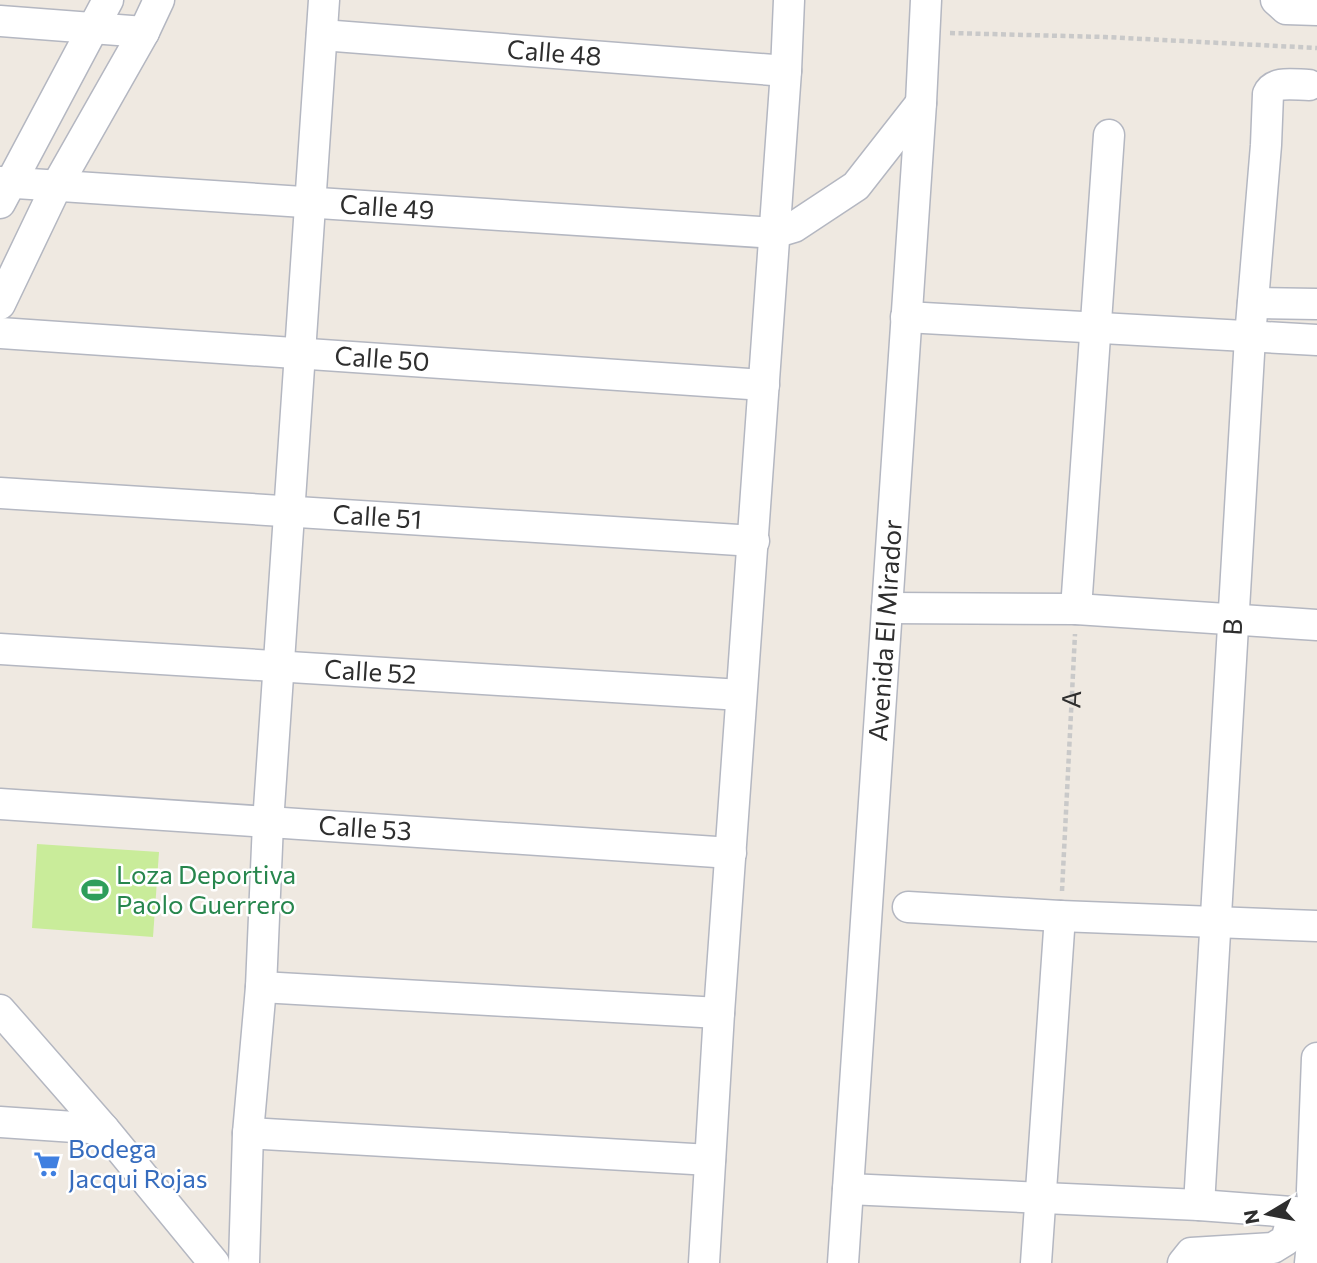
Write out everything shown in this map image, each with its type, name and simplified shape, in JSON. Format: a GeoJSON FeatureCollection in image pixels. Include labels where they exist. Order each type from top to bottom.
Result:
{"type":"FeatureCollection","features":[{"type":"Feature","properties":{"kind":"street"},"geometry":{"type":"LineString","coordinates":[[4,189],[108,0]]}},
{"type":"Feature","properties":{"kind":"street"},"geometry":{"type":"LineString","coordinates":[[0,304],[56,187],[144,32],[159,0]]}},
{"type":"Feature","properties":{"kind":"street"},"geometry":{"type":"LineString","coordinates":[[244,1263],[248,1133],[261,986],[268,823],[324,0]]}},
{"type":"Feature","properties":{"kind":"street"},"geometry":{"type":"LineString","coordinates":[[704,1263],[789,0]]}},
{"type":"Feature","properties":{"kind":"street","name":"Avenida El Mirador"},"geometry":{"type":"LineString","coordinates":[[844,1263],[926,0]]}},
{"type":"Feature","properties":{"kind":"street"},"geometry":{"type":"LineString","coordinates":[[1276,0],[1286,9],[1317,10]]}},
{"type":"Feature","properties":{"kind":"street"},"geometry":{"type":"LineString","coordinates":[[0,22],[144,32]]}},
{"type":"Feature","properties":{"kind":"street","name":"Calle 48"},"geometry":{"type":"LineString","coordinates":[[322,35],[786,71]]}},
{"type":"Feature","properties":{"kind":"street","name":"B"},"geometry":{"type":"LineString","coordinates":[[1199,1205],[1250,337],[1268,94],[1276,85],[1309,85]]}},
{"type":"Feature","properties":{"kind":"street"},"geometry":{"type":"LineString","coordinates":[[774,233],[794,227],[856,186],[921,103]]}},
{"type":"Feature","properties":{"kind":"street"},"geometry":{"type":"LineString","coordinates":[[1076,609],[1109,135]]}},
{"type":"Feature","properties":{"kind":"street","name":"Calle 49"},"geometry":{"type":"LineString","coordinates":[[4,189],[56,187],[774,233]]}},
{"type":"Feature","properties":{"kind":"street"},"geometry":{"type":"LineString","coordinates":[[1253,303],[1317,304]]}},
{"type":"Feature","properties":{"kind":"street"},"geometry":{"type":"LineString","coordinates":[[906,317],[1317,340]]}},
{"type":"Feature","properties":{"kind":"street","name":"Calle 50"},"geometry":{"type":"LineString","coordinates":[[0,333],[764,385]]}},
{"type":"Feature","properties":{"kind":"street","name":"Calle 51"},"geometry":{"type":"LineString","coordinates":[[0,493],[754,541]]}},
{"type":"Feature","properties":{"kind":"street"},"geometry":{"type":"LineString","coordinates":[[887,608],[1076,609],[1317,625]]}},
{"type":"Feature","properties":{"kind":"street","name":"Calle 52"},"geometry":{"type":"LineString","coordinates":[[0,649],[741,695]]}},
{"type":"Feature","properties":{"kind":"street","name":"Calle 53"},"geometry":{"type":"LineString","coordinates":[[0,804],[731,853]]}},
{"type":"Feature","properties":{"kind":"street"},"geometry":{"type":"LineString","coordinates":[[908,907],[1317,926]]}},
{"type":"Feature","properties":{"kind":"street"},"geometry":{"type":"LineString","coordinates":[[1036,1263],[1060,916]]}},
{"type":"Feature","properties":{"kind":"street"},"geometry":{"type":"LineString","coordinates":[[261,986],[719,1013]]}},
{"type":"Feature","properties":{"kind":"street"},"geometry":{"type":"LineString","coordinates":[[0,1010],[104,1129],[214,1263]]}},
{"type":"Feature","properties":{"kind":"street"},"geometry":{"type":"LineString","coordinates":[[1310,1263],[1308,1214],[1312,1191],[1317,1058]]}},
{"type":"Feature","properties":{"kind":"street"},"geometry":{"type":"LineString","coordinates":[[0,1122],[104,1129]]}},
{"type":"Feature","properties":{"kind":"street"},"geometry":{"type":"LineString","coordinates":[[248,1133],[710,1160]]}},
{"type":"Feature","properties":{"kind":"street"},"geometry":{"type":"LineString","coordinates":[[848,1189],[1040,1196],[1308,1214]]}},
{"type":"Feature","properties":{"kind":"street"},"geometry":{"type":"LineString","coordinates":[[1183,1263],[1191,1253],[1279,1246],[1308,1214]]}},
{"type":"Feature","properties":{"kind":"path"},"geometry":{"type":"LineString","coordinates":[[925,33],[1105,37],[1317,48]]}},
{"type":"Feature","properties":{"kind":"path","name":"A"},"geometry":{"type":"LineString","coordinates":[[1060,916],[1076,609]]}},
{"type":"Feature","properties":{"kind":"green space","name":"Loza Deportiva Paolo Guerrero"},"geometry":{"type":"Polygon","coordinates":[[[37,844],[159,852],[153,937],[32,928],[37,844]]]}},
{"type":"Feature","properties":{"kind":"place","name":"Loza Deportiva Paolo Guerrero"},"geometry":{"type":"Point","coordinates":[95,890]}},
{"type":"Feature","properties":{"kind":"place","name":"Bodega Jacqui Rojas"},"geometry":{"type":"Point","coordinates":[47,1164]}}]}
